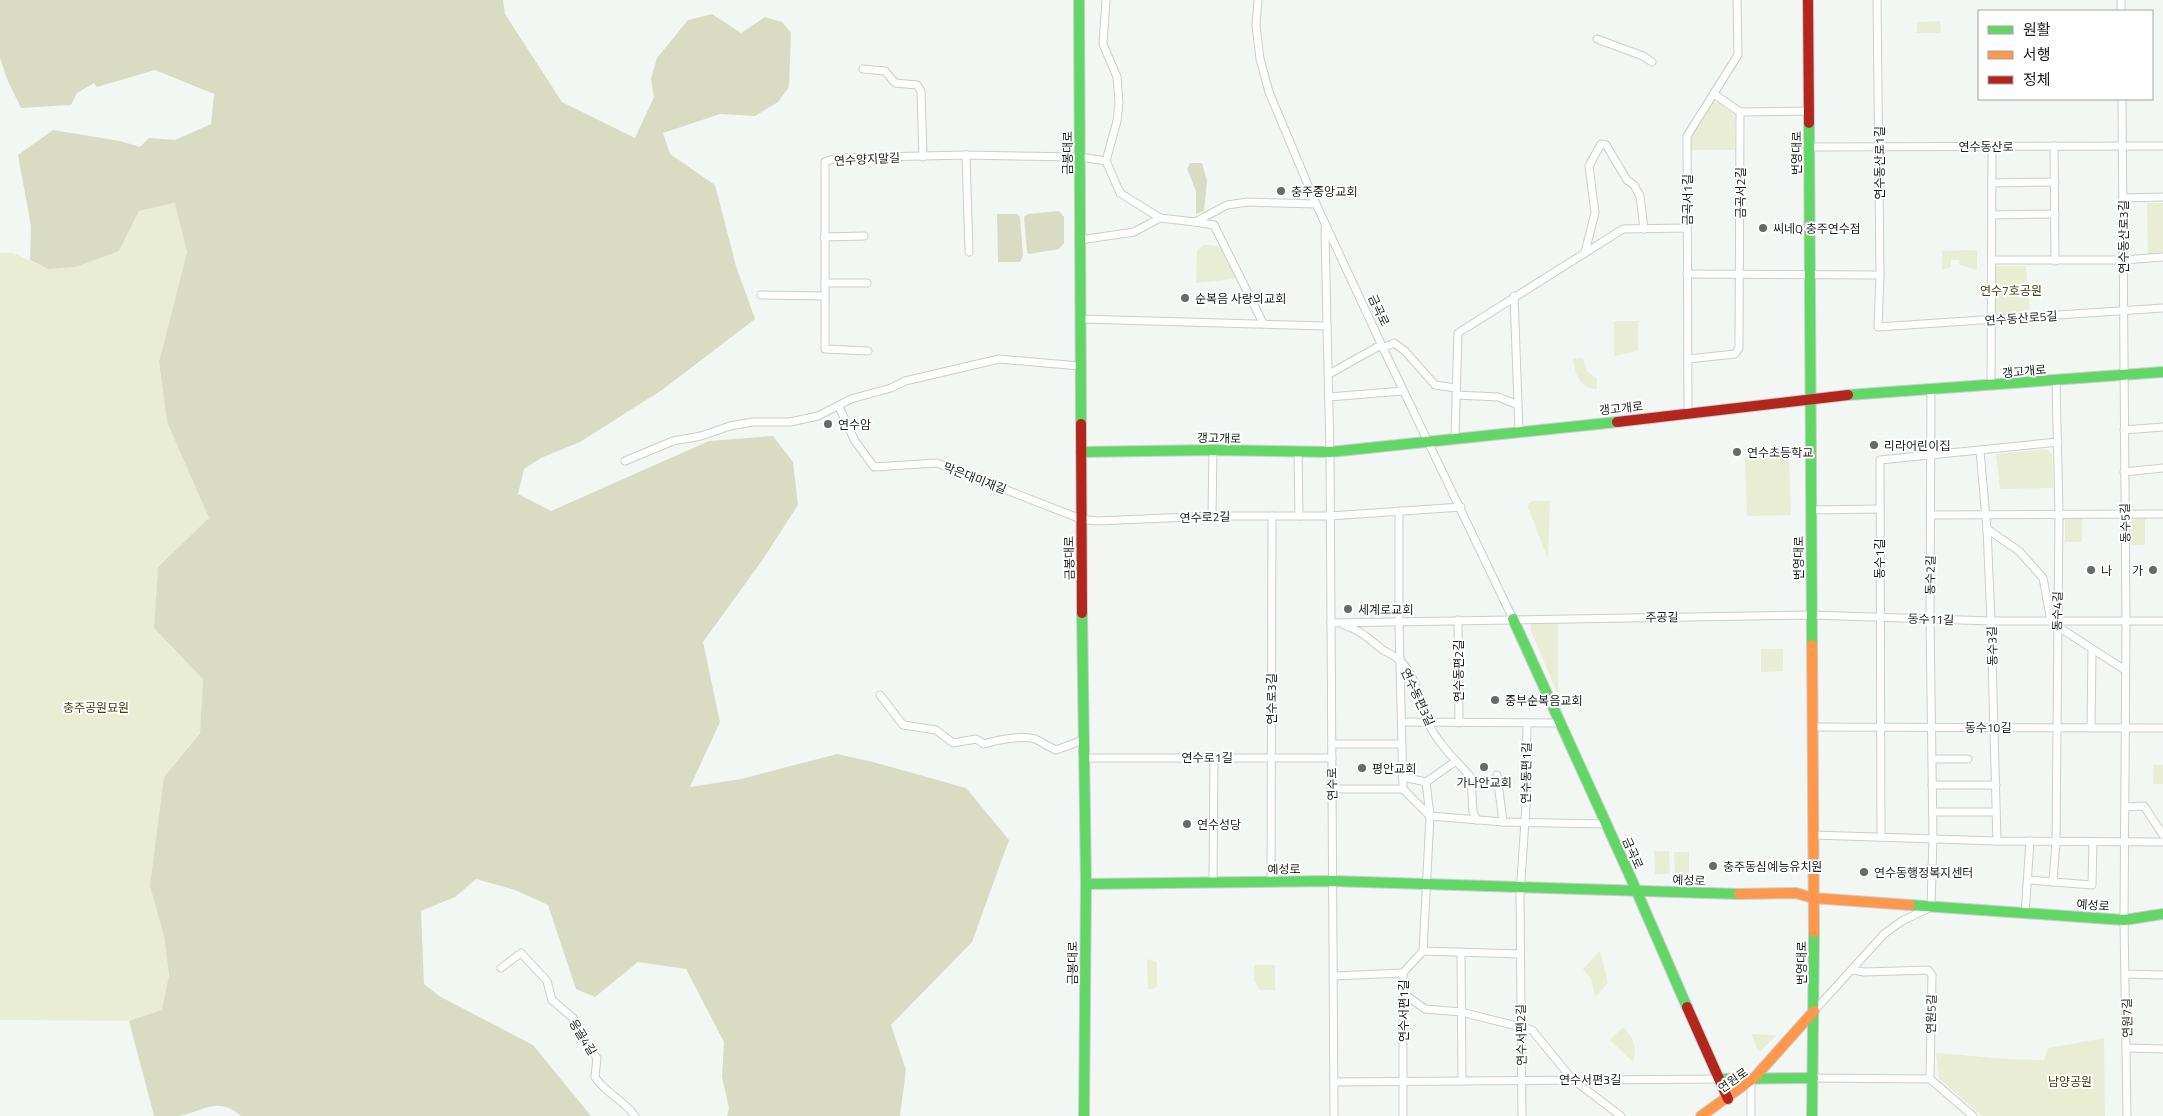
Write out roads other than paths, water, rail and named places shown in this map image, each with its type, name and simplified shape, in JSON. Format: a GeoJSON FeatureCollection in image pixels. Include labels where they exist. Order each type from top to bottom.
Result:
{"type":"FeatureCollection","features":[{"type":"Feature","properties":{"kind":"street","name":"금봉대로"},"geometry":{"type":"LineString","coordinates":[[1079,0],[1081,519],[1086,884],[1084,1116]]}},
{"type":"Feature","properties":{"kind":"street"},"geometry":{"type":"LineString","coordinates":[[1106,0],[1103,44],[1117,77],[1119,103],[1117,121],[1106,161],[1120,193],[1160,218],[1214,225],[1263,323]]}},
{"type":"Feature","properties":{"kind":"street","name":"금곡로"},"geometry":{"type":"LineString","coordinates":[[1258,0],[1256,25],[1260,59],[1269,92],[1316,204],[1426,442],[1460,507],[1513,619],[1728,1099]]}},
{"type":"Feature","properties":{"kind":"street","name":"금곡서1길"},"geometry":{"type":"LineString","coordinates":[[1688,414],[1687,136],[1738,55],[1737,0]]}},
{"type":"Feature","properties":{"kind":"street","name":"번영대로"},"geometry":{"type":"LineString","coordinates":[[1808,0],[1814,1011],[1812,1116]]}},
{"type":"Feature","properties":{"kind":"street","name":"연수동산로1길"},"geometry":{"type":"LineString","coordinates":[[1877,0],[1880,275],[1878,327]]}},
{"type":"Feature","properties":{"kind":"street"},"geometry":{"type":"LineString","coordinates":[[1597,39],[1643,56],[1652,62]]}},
{"type":"Feature","properties":{"kind":"street"},"geometry":{"type":"LineString","coordinates":[[863,69],[885,71],[895,83],[917,85],[921,91],[923,157]]}},
{"type":"Feature","properties":{"kind":"street"},"geometry":{"type":"LineString","coordinates":[[1714,94],[1740,112],[1808,111]]}},
{"type":"Feature","properties":{"kind":"street","name":"연수동산로3길"},"geometry":{"type":"LineString","coordinates":[[2122,100],[2123,375]]}},
{"type":"Feature","properties":{"kind":"street","name":"금곡서2길"},"geometry":{"type":"LineString","coordinates":[[1688,359],[1730,355],[1738,351],[1740,112]]}},
{"type":"Feature","properties":{"kind":"street"},"geometry":{"type":"LineString","coordinates":[[1585,252],[1595,213],[1589,166],[1601,144],[1606,145],[1627,180],[1634,185],[1640,196],[1644,228]]}},
{"type":"Feature","properties":{"kind":"street"},"geometry":{"type":"LineString","coordinates":[[1991,386],[1992,146]]}},
{"type":"Feature","properties":{"kind":"street"},"geometry":{"type":"LineString","coordinates":[[2054,146],[2055,261]]}},
{"type":"Feature","properties":{"kind":"street","name":"연수동산로"},"geometry":{"type":"LineString","coordinates":[[1809,147],[2163,146]]}},
{"type":"Feature","properties":{"kind":"street","name":"연수양지말길"},"geometry":{"type":"LineString","coordinates":[[868,351],[825,349],[825,162],[836,158],[966,155],[1080,157],[1106,161]]}},
{"type":"Feature","properties":{"kind":"street"},"geometry":{"type":"LineString","coordinates":[[966,155],[969,252]]}},
{"type":"Feature","properties":{"kind":"street"},"geometry":{"type":"LineString","coordinates":[[1992,183],[2055,182]]}},
{"type":"Feature","properties":{"kind":"street"},"geometry":{"type":"LineString","coordinates":[[2123,198],[2163,197]]}},
{"type":"Feature","properties":{"kind":"street"},"geometry":{"type":"LineString","coordinates":[[1195,222],[1226,206],[1248,202],[1316,204]]}},
{"type":"Feature","properties":{"kind":"street"},"geometry":{"type":"LineString","coordinates":[[1992,215],[2055,214]]}},
{"type":"Feature","properties":{"kind":"street"},"geometry":{"type":"LineString","coordinates":[[1080,240],[1134,232],[1160,218]]}},
{"type":"Feature","properties":{"kind":"street","name":"연수로"},"geometry":{"type":"LineString","coordinates":[[1325,224],[1330,452],[1334,1116]]}},
{"type":"Feature","properties":{"kind":"street"},"geometry":{"type":"LineString","coordinates":[[1455,438],[1458,333],[1623,229],[1687,228]]}},
{"type":"Feature","properties":{"kind":"street"},"geometry":{"type":"LineString","coordinates":[[824,237],[864,236]]}},
{"type":"Feature","properties":{"kind":"street"},"geometry":{"type":"LineString","coordinates":[[1992,260],[2123,260],[2163,257]]}},
{"type":"Feature","properties":{"kind":"street"},"geometry":{"type":"LineString","coordinates":[[1687,274],[1880,275]]}},
{"type":"Feature","properties":{"kind":"street"},"geometry":{"type":"LineString","coordinates":[[825,283],[867,283]]}},
{"type":"Feature","properties":{"kind":"street"},"geometry":{"type":"LineString","coordinates":[[761,295],[825,296]]}},
{"type":"Feature","properties":{"kind":"street"},"geometry":{"type":"LineString","coordinates":[[1514,296],[1519,431]]}},
{"type":"Feature","properties":{"kind":"street","name":"연수동산로5길"},"geometry":{"type":"LineString","coordinates":[[1878,327],[2163,308]]}},
{"type":"Feature","properties":{"kind":"street"},"geometry":{"type":"LineString","coordinates":[[1081,320],[1327,326]]}},
{"type":"Feature","properties":{"kind":"street"},"geometry":{"type":"LineString","coordinates":[[1329,374],[1382,347],[1394,343],[1405,351],[1434,385],[1456,392],[1498,397],[1518,405]]}},
{"type":"Feature","properties":{"kind":"street"},"geometry":{"type":"LineString","coordinates":[[624,461],[673,441],[701,436],[730,426],[753,422],[790,422],[818,416],[852,399],[891,388],[905,381],[999,358],[1080,366]]}},
{"type":"Feature","properties":{"kind":"street","name":"갱고개로"},"geometry":{"type":"LineString","coordinates":[[1081,452],[1213,450],[1330,452],[1688,414],[1810,399],[2163,372]]}},
{"type":"Feature","properties":{"kind":"street","name":"동수5길"},"geometry":{"type":"LineString","coordinates":[[2123,375],[2126,621],[2124,920]]}},
{"type":"Feature","properties":{"kind":"street","name":"동수4길"},"geometry":{"type":"LineString","coordinates":[[2053,882],[2056,842],[2057,727],[2055,623],[2059,514],[2056,381]]}},
{"type":"Feature","properties":{"kind":"street","name":"동수2길"},"geometry":{"type":"LineString","coordinates":[[1930,390],[1930,620],[1933,812],[1931,907]]}},
{"type":"Feature","properties":{"kind":"street"},"geometry":{"type":"LineString","coordinates":[[1329,397],[1402,391]]}},
{"type":"Feature","properties":{"kind":"street","name":"막은대미재길"},"geometry":{"type":"LineString","coordinates":[[839,407],[855,442],[874,467],[937,463],[1081,519]]}},
{"type":"Feature","properties":{"kind":"street"},"geometry":{"type":"LineString","coordinates":[[2124,430],[2163,426]]}},
{"type":"Feature","properties":{"kind":"street","name":"동수1길"},"geometry":{"type":"LineString","coordinates":[[1881,837],[1880,460],[2058,442]]}},
{"type":"Feature","properties":{"kind":"street"},"geometry":{"type":"LineString","coordinates":[[1212,516],[1213,450]]}},
{"type":"Feature","properties":{"kind":"street","name":"동수3길"},"geometry":{"type":"LineString","coordinates":[[1980,451],[1992,621],[1996,841]]}},
{"type":"Feature","properties":{"kind":"street"},"geometry":{"type":"LineString","coordinates":[[1298,452],[1299,516]]}},
{"type":"Feature","properties":{"kind":"street"},"geometry":{"type":"LineString","coordinates":[[2124,472],[2163,468]]}},
{"type":"Feature","properties":{"kind":"street","name":"연수로2길"},"geometry":{"type":"LineString","coordinates":[[1081,519],[1097,521],[1212,516],[1330,516],[1460,507]]}},
{"type":"Feature","properties":{"kind":"street"},"geometry":{"type":"LineString","coordinates":[[1811,510],[1879,509]]}},
{"type":"Feature","properties":{"kind":"street"},"geometry":{"type":"LineString","coordinates":[[1399,511],[1399,622],[1403,789],[1430,816],[1503,822],[1606,824]]}},
{"type":"Feature","properties":{"kind":"street"},"geometry":{"type":"LineString","coordinates":[[1931,515],[2163,514]]}},
{"type":"Feature","properties":{"kind":"street","name":"연수로3길"},"geometry":{"type":"LineString","coordinates":[[1272,516],[1272,882]]}},
{"type":"Feature","properties":{"kind":"street"},"geometry":{"type":"LineString","coordinates":[[1987,529],[2019,551],[2043,578],[2055,623],[2125,670]]}},
{"type":"Feature","properties":{"kind":"street","name":"주공길"},"geometry":{"type":"LineString","coordinates":[[1513,619],[1811,615]]}},
{"type":"Feature","properties":{"kind":"street","name":"동수11길"},"geometry":{"type":"LineString","coordinates":[[1811,615],[2055,623],[2163,621]]}},
{"type":"Feature","properties":{"kind":"street"},"geometry":{"type":"LineString","coordinates":[[1330,623],[1513,619]]}},
{"type":"Feature","properties":{"kind":"street","name":"연수동편2길"},"geometry":{"type":"LineString","coordinates":[[1458,620],[1459,723]]}},
{"type":"Feature","properties":{"kind":"street","name":"연수동편3길"},"geometry":{"type":"LineString","coordinates":[[1340,623],[1362,632],[1400,660],[1423,703],[1428,722],[1456,762],[1471,777],[1473,812],[1478,820]]}},
{"type":"Feature","properties":{"kind":"street"},"geometry":{"type":"LineString","coordinates":[[2091,728],[2092,649]]}},
{"type":"Feature","properties":{"kind":"street"},"geometry":{"type":"LineString","coordinates":[[880,695],[903,725],[936,730],[953,743],[976,739],[984,744],[996,740],[1026,738],[1034,739],[1056,750],[1083,740]]}},
{"type":"Feature","properties":{"kind":"street"},"geometry":{"type":"LineString","coordinates":[[1402,722],[1559,724]]}},
{"type":"Feature","properties":{"kind":"street","name":"연수동편1길"},"geometry":{"type":"LineString","coordinates":[[1521,887],[1525,823],[1527,724]]}},
{"type":"Feature","properties":{"kind":"street","name":"동수10길"},"geometry":{"type":"LineString","coordinates":[[1812,727],[2163,728]]}},
{"type":"Feature","properties":{"kind":"street"},"geometry":{"type":"LineString","coordinates":[[1332,744],[1402,744]]}},
{"type":"Feature","properties":{"kind":"street"},"geometry":{"type":"LineString","coordinates":[[1213,883],[1214,757]]}},
{"type":"Feature","properties":{"kind":"street","name":"연수로1길"},"geometry":{"type":"LineString","coordinates":[[1083,758],[1332,758]]}},
{"type":"Feature","properties":{"kind":"street"},"geometry":{"type":"LineString","coordinates":[[1932,759],[1968,759]]}},
{"type":"Feature","properties":{"kind":"street"},"geometry":{"type":"LineString","coordinates":[[1403,777],[1426,782],[1456,762]]}},
{"type":"Feature","properties":{"kind":"street"},"geometry":{"type":"LineString","coordinates":[[1497,775],[1503,822]]}},
{"type":"Feature","properties":{"kind":"street"},"geometry":{"type":"LineString","coordinates":[[1426,782],[1430,816],[1423,952],[1520,954]]}},
{"type":"Feature","properties":{"kind":"street"},"geometry":{"type":"LineString","coordinates":[[1932,785],[1996,785]]}},
{"type":"Feature","properties":{"kind":"street"},"geometry":{"type":"LineString","coordinates":[[1332,789],[1403,789]]}},
{"type":"Feature","properties":{"kind":"street"},"geometry":{"type":"LineString","coordinates":[[2125,807],[2144,806],[2163,835]]}},
{"type":"Feature","properties":{"kind":"street"},"geometry":{"type":"LineString","coordinates":[[1933,812],[1996,812]]}},
{"type":"Feature","properties":{"kind":"street"},"geometry":{"type":"LineString","coordinates":[[1813,835],[1996,841],[2163,842]]}},
{"type":"Feature","properties":{"kind":"street"},"geometry":{"type":"LineString","coordinates":[[2025,914],[2030,841]]}},
{"type":"Feature","properties":{"kind":"street"},"geometry":{"type":"LineString","coordinates":[[2028,880],[2092,885],[2093,842]]}},
{"type":"Feature","properties":{"kind":"street","name":"예성로"},"geometry":{"type":"LineString","coordinates":[[1086,884],[1332,881],[1636,891],[1796,893],[1813,898],[2124,920],[2163,914]]}},
{"type":"Feature","properties":{"kind":"street","name":"연수서편2길"},"geometry":{"type":"LineString","coordinates":[[1521,887],[1522,1116]]}},
{"type":"Feature","properties":{"kind":"street"},"geometry":{"type":"LineString","coordinates":[[1751,1116],[1753,1079],[1894,926],[1931,907]]}},
{"type":"Feature","properties":{"kind":"street","name":"연원7길"},"geometry":{"type":"LineString","coordinates":[[2124,920],[2128,1048],[2127,1116]]}},
{"type":"Feature","properties":{"kind":"street","name":"연수서편1길"},"geometry":{"type":"LineString","coordinates":[[1403,1116],[1403,973],[1423,952]]}},
{"type":"Feature","properties":{"kind":"street","name":"응골4길"},"geometry":{"type":"LineString","coordinates":[[501,968],[521,953],[537,969],[547,981],[552,1000],[573,1018],[579,1026],[585,1042],[593,1050],[597,1058],[595,1077],[599,1083],[612,1092],[635,1116]]}},
{"type":"Feature","properties":{"kind":"street"},"geometry":{"type":"LineString","coordinates":[[1461,953],[1462,1081]]}},
{"type":"Feature","properties":{"kind":"street","name":"연원5길"},"geometry":{"type":"LineString","coordinates":[[1852,970],[1864,972],[1928,970],[1932,975],[1930,1080]]}},
{"type":"Feature","properties":{"kind":"street"},"geometry":{"type":"LineString","coordinates":[[1334,976],[1403,973]]}},
{"type":"Feature","properties":{"kind":"street"},"geometry":{"type":"LineString","coordinates":[[2126,974],[2163,975]]}},
{"type":"Feature","properties":{"kind":"street"},"geometry":{"type":"LineString","coordinates":[[1403,993],[1425,1009],[1461,1012],[1532,1030],[1572,1079],[1621,1116]]}},
{"type":"Feature","properties":{"kind":"street"},"geometry":{"type":"LineString","coordinates":[[2128,1048],[2163,1049]]}},
{"type":"Feature","properties":{"kind":"street"},"geometry":{"type":"LineString","coordinates":[[1812,1078],[1930,1080],[1973,1116]]}},
{"type":"Feature","properties":{"kind":"street","name":"연원로"},"geometry":{"type":"LineString","coordinates":[[1701,1116],[1728,1099],[1753,1079],[1812,1078]]}},
{"type":"Feature","properties":{"kind":"street","name":"연수서편3길"},"geometry":{"type":"LineString","coordinates":[[1335,1082],[1522,1079],[1719,1079]]}},
{"type":"Feature","properties":{"kind":"street"},"geometry":{"type":"LineString","coordinates":[[1719,1079],[1753,1079]]}},
{"type":"Feature","properties":{"kind":"place","name":"충주중앙교회"},"geometry":{"type":"Point","coordinates":[1281,191]}},
{"type":"Feature","properties":{"kind":"place","name":"씨네Q 충주연수점"},"geometry":{"type":"Point","coordinates":[1763,228]}},
{"type":"Feature","properties":{"kind":"place","name":"순복음 사랑의교회"},"geometry":{"type":"Point","coordinates":[1185,298]}},
{"type":"Feature","properties":{"kind":"place","name":"연수암"},"geometry":{"type":"Point","coordinates":[828,424]}},
{"type":"Feature","properties":{"kind":"place","name":"리라어린이집"},"geometry":{"type":"Point","coordinates":[1874,445]}},
{"type":"Feature","properties":{"kind":"place","name":"연수초등학교"},"geometry":{"type":"Point","coordinates":[1737,452]}},
{"type":"Feature","properties":{"kind":"place","name":"나"},"geometry":{"type":"Point","coordinates":[2091,570]}},
{"type":"Feature","properties":{"kind":"place","name":"가"},"geometry":{"type":"Point","coordinates":[2153,570]}},
{"type":"Feature","properties":{"kind":"place","name":"세계로교회"},"geometry":{"type":"Point","coordinates":[1348,609]}},
{"type":"Feature","properties":{"kind":"place","name":"중부순복음교회"},"geometry":{"type":"Point","coordinates":[1495,700]}},
{"type":"Feature","properties":{"kind":"place","name":"가나안교회"},"geometry":{"type":"Point","coordinates":[1484,767]}},
{"type":"Feature","properties":{"kind":"place","name":"평안교회"},"geometry":{"type":"Point","coordinates":[1362,768]}},
{"type":"Feature","properties":{"kind":"place","name":"연수성당"},"geometry":{"type":"Point","coordinates":[1187,824]}},
{"type":"Feature","properties":{"kind":"place","name":"충주동심예능유치원"},"geometry":{"type":"Point","coordinates":[1713,866]}},
{"type":"Feature","properties":{"kind":"place","name":"연수동행정복지센터"},"geometry":{"type":"Point","coordinates":[1864,872]}},
{"type":"Feature","properties":{"kind":"park label","name":"연수7호공원"},"geometry":{"type":"Point","coordinates":[2011,290]}},
{"type":"Feature","properties":{"kind":"park label","name":"충주공원묘원"},"geometry":{"type":"Point","coordinates":[96,707]}},
{"type":"Feature","properties":{"kind":"park label","name":"남양공원"},"geometry":{"type":"Point","coordinates":[2070,1081]}}]}
